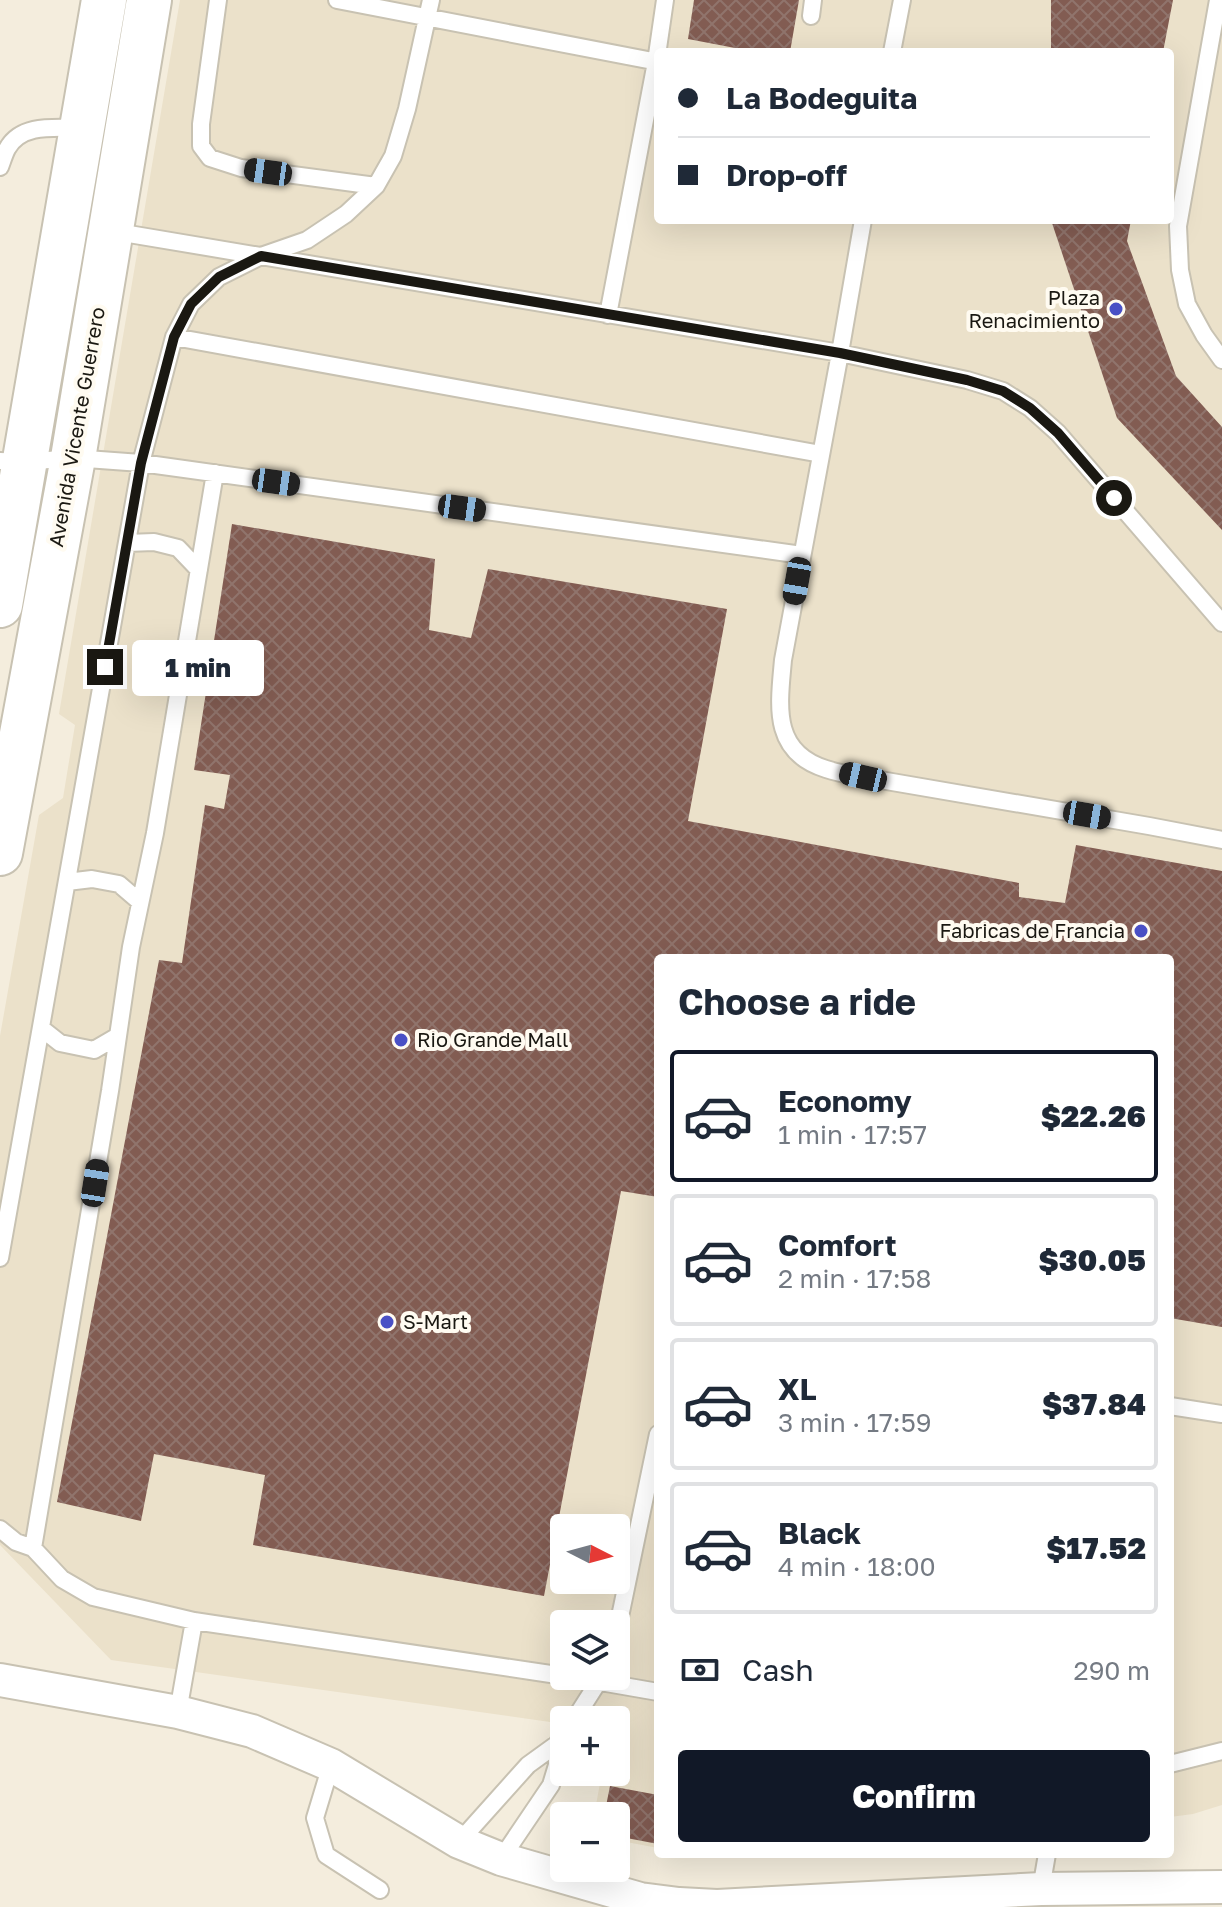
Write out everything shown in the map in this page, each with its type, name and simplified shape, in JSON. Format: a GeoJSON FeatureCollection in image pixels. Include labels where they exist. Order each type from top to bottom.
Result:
{"type":"FeatureCollection","features":[{"type":"Feature","properties":{"kind":"street"},"geometry":{"type":"LineString","coordinates":[[0,605],[12,462],[83,128],[104,0]]}},
{"type":"Feature","properties":{"kind":"street","name":"Avenida Vicente Guerrero"},"geometry":{"type":"LineString","coordinates":[[0,853],[73,458],[149,0]]}},
{"type":"Feature","properties":{"kind":"street"},"geometry":{"type":"LineString","coordinates":[[0,1680],[178,1712],[252,1731],[331,1765],[459,1842],[501,1859],[640,1899],[717,1906],[1041,1889],[1222,1887]]}},
{"type":"Feature","properties":{"kind":"lane"},"geometry":{"type":"LineString","coordinates":[[218,0],[201,124],[201,146],[210,158],[241,168],[376,186]]}},
{"type":"Feature","properties":{"kind":"lane"},"geometry":{"type":"LineString","coordinates":[[337,0],[654,61]]}},
{"type":"Feature","properties":{"kind":"lane"},"geometry":{"type":"LineString","coordinates":[[0,1258],[141,463],[174,337],[191,304],[219,277],[261,256],[307,240],[346,214],[376,186],[393,156],[407,109],[431,0]]}},
{"type":"Feature","properties":{"kind":"lane"},"geometry":{"type":"LineString","coordinates":[[659,48],[665,0]]}},
{"type":"Feature","properties":{"kind":"lane"},"geometry":{"type":"LineString","coordinates":[[893,48],[902,0]]}},
{"type":"Feature","properties":{"kind":"lane"},"geometry":{"type":"LineString","coordinates":[[1218,0],[1178,226],[1180,270],[1187,304],[1222,360]]}},
{"type":"Feature","properties":{"kind":"lane"},"geometry":{"type":"LineString","coordinates":[[608,315],[654,77]]}},
{"type":"Feature","properties":{"kind":"lane"},"geometry":{"type":"LineString","coordinates":[[0,167],[7,149],[20,134],[37,129],[83,128]]}},
{"type":"Feature","properties":{"kind":"lane"},"geometry":{"type":"LineString","coordinates":[[862,224],[783,660],[779,708],[784,734],[800,756],[824,768],[1222,840]]}},
{"type":"Feature","properties":{"kind":"lane"},"geometry":{"type":"LineString","coordinates":[[111,231],[840,353],[967,380],[1003,391],[1030,408],[1058,433],[1222,623]]}},
{"type":"Feature","properties":{"kind":"lane"},"geometry":{"type":"LineString","coordinates":[[174,337],[821,454]]}},
{"type":"Feature","properties":{"kind":"lane"},"geometry":{"type":"LineString","coordinates":[[12,462],[73,458],[141,463],[802,555]]}},
{"type":"Feature","properties":{"kind":"lane"},"geometry":{"type":"LineString","coordinates":[[33,1548],[131,947],[155,833],[215,473]]}},
{"type":"Feature","properties":{"kind":"lane"},"geometry":{"type":"LineString","coordinates":[[127,543],[154,542],[178,548],[199,570]]}},
{"type":"Feature","properties":{"kind":"lane"},"geometry":{"type":"LineString","coordinates":[[67,882],[92,879],[119,884],[140,902]]}},
{"type":"Feature","properties":{"kind":"lane"},"geometry":{"type":"LineString","coordinates":[[41,1028],[60,1043],[94,1050],[118,1036]]}},
{"type":"Feature","properties":{"kind":"lane"},"geometry":{"type":"LineString","coordinates":[[1174,1407],[1222,1414]]}},
{"type":"Feature","properties":{"kind":"lane"},"geometry":{"type":"LineString","coordinates":[[621,1610],[654,1453]]}},
{"type":"Feature","properties":{"kind":"lane"},"geometry":{"type":"LineString","coordinates":[[0,1529],[16,1542],[33,1548],[62,1579],[93,1597],[194,1621],[550,1674]]}},
{"type":"Feature","properties":{"kind":"lane"},"geometry":{"type":"LineString","coordinates":[[178,1712],[194,1621]]}},
{"type":"Feature","properties":{"kind":"lane"},"geometry":{"type":"LineString","coordinates":[[630,1686],[654,1691]]}},
{"type":"Feature","properties":{"kind":"lane"},"geometry":{"type":"LineString","coordinates":[[459,1842],[528,1765],[550,1748]]}},
{"type":"Feature","properties":{"kind":"lane"},"geometry":{"type":"LineString","coordinates":[[1174,1763],[1222,1751]]}},
{"type":"Feature","properties":{"kind":"lane"},"geometry":{"type":"LineString","coordinates":[[331,1765],[315,1818],[326,1855],[380,1890]]}},
{"type":"Feature","properties":{"kind":"lane"},"geometry":{"type":"LineString","coordinates":[[501,1859],[550,1786]]}},
{"type":"Feature","properties":{"kind":"lane"},"geometry":{"type":"LineString","coordinates":[[1041,1889],[1046,1858]]}},
{"type":"Feature","properties":{"kind":"shaded area"},"geometry":{"type":"Polygon","coordinates":[[[180,0],[1222,0],[1222,1805],[1174,1816],[1174,954],[654,954],[654,1847],[630,1843],[630,1802],[597,1802],[599,1786],[630,1786],[630,1706],[550,1706],[550,1722],[111,1660],[0,1545],[0,1036],[39,815],[63,798],[75,725],[59,714],[180,0]]]}},
{"type":"Feature","properties":{"kind":"building"},"geometry":{"type":"Polygon","coordinates":[[[694,0],[799,0],[791,48],[735,48],[688,39],[694,0]]]}},
{"type":"Feature","properties":{"kind":"building"},"geometry":{"type":"Polygon","coordinates":[[[1051,0],[1173,0],[1164,48],[1051,48],[1051,0]]]}},
{"type":"Feature","properties":{"kind":"building","name":"Plaza Renacimiento"},"geometry":{"type":"Polygon","coordinates":[[[1052,224],[1130,224],[1127,241],[1176,376],[1222,427],[1222,530],[1117,418],[1052,224]]]}},
{"type":"Feature","properties":{"kind":"building","name":"Rio Grande Mall"},"geometry":{"type":"Polygon","coordinates":[[[232,524],[435,559],[429,630],[471,638],[488,569],[727,609],[688,821],[1019,883],[1019,897],[1065,903],[1076,845],[1222,871],[1222,1327],[1174,1319],[1174,954],[654,954],[654,1196],[621,1191],[560,1514],[550,1514],[550,1564],[544,1596],[253,1545],[265,1475],[154,1454],[141,1521],[57,1502],[159,960],[182,963],[205,805],[224,809],[230,775],[194,770],[232,524]]]}},
{"type":"Feature","properties":{"kind":"building"},"geometry":{"type":"Polygon","coordinates":[[[610,1786],[654,1794],[654,1843],[630,1839],[630,1802],[607,1802],[610,1786]]]}},
{"type":"Feature","properties":{"kind":"place","name":"Plaza Renacimiento"},"geometry":{"type":"Point","coordinates":[1116,309]}},
{"type":"Feature","properties":{"kind":"place","name":"Fabricas de Francia"},"geometry":{"type":"Point","coordinates":[1141,931]}},
{"type":"Feature","properties":{"kind":"place","name":"Rio Grande Mall"},"geometry":{"type":"Point","coordinates":[401,1040]}},
{"type":"Feature","properties":{"kind":"place","name":"S-Mart"},"geometry":{"type":"Point","coordinates":[387,1322]}},
{"type":"Feature","properties":{"kind":"route"},"geometry":{"type":"LineString","coordinates":[[105,667],[141,463],[174,337],[191,304],[219,277],[261,256],[840,353],[967,380],[1003,391],[1030,408],[1058,433],[1114,498]]}}]}
